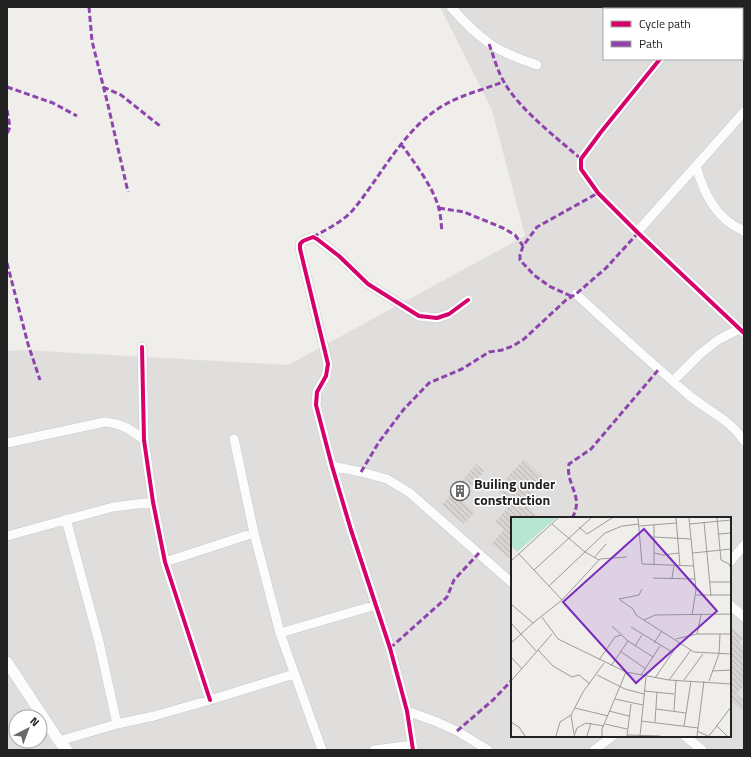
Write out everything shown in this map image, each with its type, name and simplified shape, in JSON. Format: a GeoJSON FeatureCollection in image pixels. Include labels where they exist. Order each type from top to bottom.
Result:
{"type":"FeatureCollection","features":[{"type":"Feature","properties":{"kind":"street"},"geometry":{"type":"LineString","coordinates":[[451,7],[470,27],[490,44],[536,65]]}},
{"type":"Feature","properties":{"kind":"street"},"geometry":{"type":"LineString","coordinates":[[659,60],[581,159],[581,169],[598,193],[742,331],[718,340],[700,354],[673,381]]}},
{"type":"Feature","properties":{"kind":"street"},"geometry":{"type":"LineString","coordinates":[[637,232],[744,112]]}},
{"type":"Feature","properties":{"kind":"street"},"geometry":{"type":"LineString","coordinates":[[696,166],[700,182],[710,202],[718,213],[730,224],[744,231]]}},
{"type":"Feature","properties":{"kind":"street"},"geometry":{"type":"LineString","coordinates":[[374,750],[413,747],[406,711],[390,648],[351,530],[316,405],[317,392],[326,376],[328,364],[300,244],[303,241],[313,237],[317,239],[340,256],[368,284],[419,316],[437,318],[449,314],[468,300]]}},
{"type":"Feature","properties":{"kind":"street"},"geometry":{"type":"LineString","coordinates":[[576,294],[673,381],[698,402],[733,426],[744,441]]}},
{"type":"Feature","properties":{"kind":"street"},"geometry":{"type":"LineString","coordinates":[[142,347],[144,440],[153,502],[165,562],[210,700]]}},
{"type":"Feature","properties":{"kind":"street"},"geometry":{"type":"LineString","coordinates":[[7,443],[105,422],[118,423],[129,428],[144,440]]}},
{"type":"Feature","properties":{"kind":"street"},"geometry":{"type":"LineString","coordinates":[[234,439],[254,533],[280,633],[322,750]]}},
{"type":"Feature","properties":{"kind":"street"},"geometry":{"type":"LineString","coordinates":[[332,466],[387,479],[410,493],[511,582]]}},
{"type":"Feature","properties":{"kind":"street"},"geometry":{"type":"LineString","coordinates":[[7,536],[113,507],[153,502]]}},
{"type":"Feature","properties":{"kind":"street"},"geometry":{"type":"LineString","coordinates":[[66,519],[99,642],[117,724]]}},
{"type":"Feature","properties":{"kind":"street"},"geometry":{"type":"LineString","coordinates":[[165,562],[254,533]]}},
{"type":"Feature","properties":{"kind":"street"},"geometry":{"type":"LineString","coordinates":[[731,561],[744,545]]}},
{"type":"Feature","properties":{"kind":"street"},"geometry":{"type":"LineString","coordinates":[[280,633],[376,605]]}},
{"type":"Feature","properties":{"kind":"street"},"geometry":{"type":"LineString","coordinates":[[731,606],[744,617]]}},
{"type":"Feature","properties":{"kind":"street"},"geometry":{"type":"LineString","coordinates":[[7,662],[60,741],[68,750]]}},
{"type":"Feature","properties":{"kind":"street"},"geometry":{"type":"LineString","coordinates":[[60,741],[117,724],[154,716],[210,700],[294,674]]}},
{"type":"Feature","properties":{"kind":"street"},"geometry":{"type":"LineString","coordinates":[[406,711],[438,722],[488,750]]}},
{"type":"Feature","properties":{"kind":"street"},"geometry":{"type":"LineString","coordinates":[[594,750],[612,737]]}},
{"type":"Feature","properties":{"kind":"street"},"geometry":{"type":"LineString","coordinates":[[686,737],[702,750]]}},
{"type":"Feature","properties":{"kind":"shaded area"},"geometry":{"type":"Polygon","coordinates":[[[440,7],[744,7],[744,750],[7,750],[7,351],[23,350],[288,365],[525,236],[492,110],[440,7]]]}},
{"type":"Feature","properties":{"kind":"building"},"geometry":{"type":"Polygon","coordinates":[[[524,459],[544,478],[523,503],[538,517],[511,517],[511,559],[491,544],[504,530],[495,522],[512,503],[496,489],[524,459]]]}},
{"type":"Feature","properties":{"kind":"building","name":"Builing under construction"},"geometry":{"type":"Polygon","coordinates":[[[476,464],[484,471],[460,499],[475,512],[464,524],[442,505],[476,464]]]}},
{"type":"Feature","properties":{"kind":"building"},"geometry":{"type":"Polygon","coordinates":[[[731,626],[743,638],[739,643],[744,648],[744,686],[736,694],[744,701],[744,712],[731,701],[731,626]]]}},
{"type":"Feature","properties":{"kind":"marked path"},"geometry":{"type":"LineString","coordinates":[[89,7],[92,41],[128,192]]}},
{"type":"Feature","properties":{"kind":"marked path"},"geometry":{"type":"LineString","coordinates":[[489,44],[499,73],[511,92],[539,123],[581,159]]}},
{"type":"Feature","properties":{"kind":"marked path"},"geometry":{"type":"LineString","coordinates":[[313,237],[339,222],[353,210],[406,138],[431,113],[460,97],[503,82]]}},
{"type":"Feature","properties":{"kind":"marked path"},"geometry":{"type":"LineString","coordinates":[[7,87],[53,103],[77,116]]}},
{"type":"Feature","properties":{"kind":"marked path"},"geometry":{"type":"LineString","coordinates":[[103,87],[121,95],[160,126]]}},
{"type":"Feature","properties":{"kind":"marked path"},"geometry":{"type":"LineString","coordinates":[[7,110],[10,127],[7,134]]}},
{"type":"Feature","properties":{"kind":"marked path"},"geometry":{"type":"LineString","coordinates":[[401,144],[423,175],[433,193],[440,212],[442,231]]}},
{"type":"Feature","properties":{"kind":"marked path"},"geometry":{"type":"LineString","coordinates":[[571,296],[549,286],[534,275],[520,260],[520,255],[523,246],[537,227],[598,193]]}},
{"type":"Feature","properties":{"kind":"marked path"},"geometry":{"type":"LineString","coordinates":[[439,208],[464,212],[503,228],[515,235],[523,246]]}},
{"type":"Feature","properties":{"kind":"marked path"},"geometry":{"type":"LineString","coordinates":[[361,472],[379,442],[404,409],[429,383],[462,369],[489,352],[502,350],[513,346],[524,339],[566,300],[576,294],[606,268],[638,233]]}},
{"type":"Feature","properties":{"kind":"marked path"},"geometry":{"type":"LineString","coordinates":[[7,263],[28,344],[40,380]]}},
{"type":"Feature","properties":{"kind":"marked path"},"geometry":{"type":"LineString","coordinates":[[572,517],[575,510],[576,497],[570,478],[569,464],[591,449],[659,369]]}},
{"type":"Feature","properties":{"kind":"marked path"},"geometry":{"type":"LineString","coordinates":[[390,648],[447,597],[454,580],[479,553]]}},
{"type":"Feature","properties":{"kind":"marked path"},"geometry":{"type":"LineString","coordinates":[[457,731],[493,700],[511,681]]}},
{"type":"Feature","properties":{"kind":"cycle path"},"geometry":{"type":"LineString","coordinates":[[659,60],[581,159],[581,169],[598,193],[744,333]]}},
{"type":"Feature","properties":{"kind":"cycle path"},"geometry":{"type":"LineString","coordinates":[[413,750],[407,711],[390,648],[351,530],[316,405],[317,392],[326,376],[328,364],[300,244],[303,241],[313,237],[317,239],[339,256],[368,284],[419,316],[437,318],[449,314],[468,300]]}},
{"type":"Feature","properties":{"kind":"cycle path"},"geometry":{"type":"LineString","coordinates":[[142,347],[144,440],[153,502],[165,562],[210,700]]}},
{"type":"Feature","properties":{"kind":"place","name":"Builing under construction"},"geometry":{"type":"Point","coordinates":[460,491]}}]}
